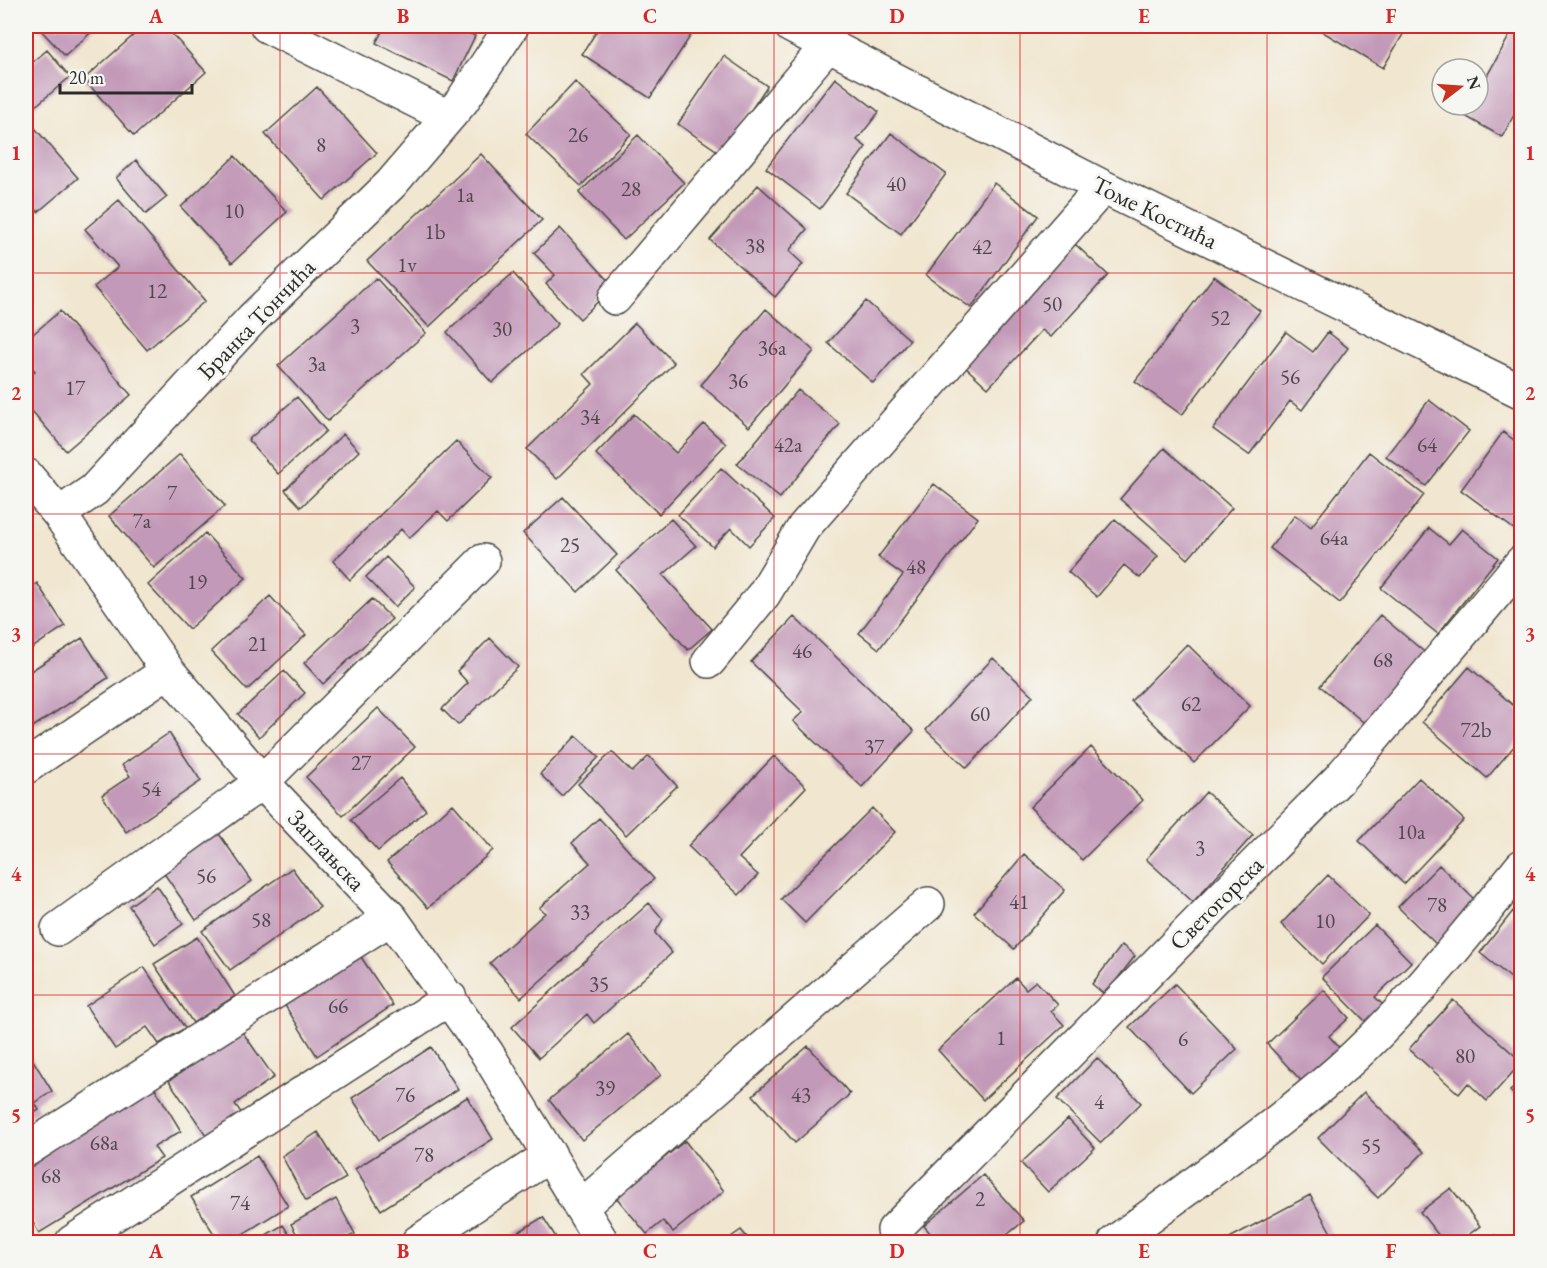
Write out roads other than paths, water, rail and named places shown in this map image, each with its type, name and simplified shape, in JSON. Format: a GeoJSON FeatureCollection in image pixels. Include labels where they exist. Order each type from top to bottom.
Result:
{"type":"FeatureCollection","features":[{"type":"Feature","properties":{"kind":"street"},"geometry":{"type":"LineString","coordinates":[[267,26],[448,117]]}},
{"type":"Feature","properties":{"kind":"street","name":"Бранка Тончића"},"geometry":{"type":"LineString","coordinates":[[38,498],[94,490],[254,318],[391,184],[448,117],[512,26]]}},
{"type":"Feature","properties":{"kind":"street","name":"Томе Костића"},"geometry":{"type":"LineString","coordinates":[[791,26],[1103,187],[1521,392]]}},
{"type":"Feature","properties":{"kind":"street"},"geometry":{"type":"LineString","coordinates":[[615,298],[828,45]]}},
{"type":"Feature","properties":{"kind":"street"},"geometry":{"type":"LineString","coordinates":[[709,661],[764,594],[804,527],[1103,187]]}},
{"type":"Feature","properties":{"kind":"street","name":"Заплањска"},"geometry":{"type":"LineString","coordinates":[[38,498],[168,671],[262,782],[391,918],[450,998],[582,1206],[602,1242]]}},
{"type":"Feature","properties":{"kind":"street"},"geometry":{"type":"LineString","coordinates":[[58,929],[262,782],[483,561]]}},
{"type":"Feature","properties":{"kind":"street","name":"Светогорска"},"geometry":{"type":"LineString","coordinates":[[894,1230],[1339,779],[1521,562]]}},
{"type":"Feature","properties":{"kind":"street"},"geometry":{"type":"LineString","coordinates":[[26,768],[168,671]]}},
{"type":"Feature","properties":{"kind":"street"},"geometry":{"type":"LineString","coordinates":[[1115,1242],[1323,1085],[1377,1033],[1453,952],[1521,866]]}},
{"type":"Feature","properties":{"kind":"street"},"geometry":{"type":"LineString","coordinates":[[582,1206],[928,904]]}},
{"type":"Feature","properties":{"kind":"street"},"geometry":{"type":"LineString","coordinates":[[26,1149],[391,918]]}},
{"type":"Feature","properties":{"kind":"street"},"geometry":{"type":"LineString","coordinates":[[72,1242],[450,998]]}},
{"type":"Feature","properties":{"kind":"street"},"geometry":{"type":"LineString","coordinates":[[418,1242],[550,1155]]}}]}
